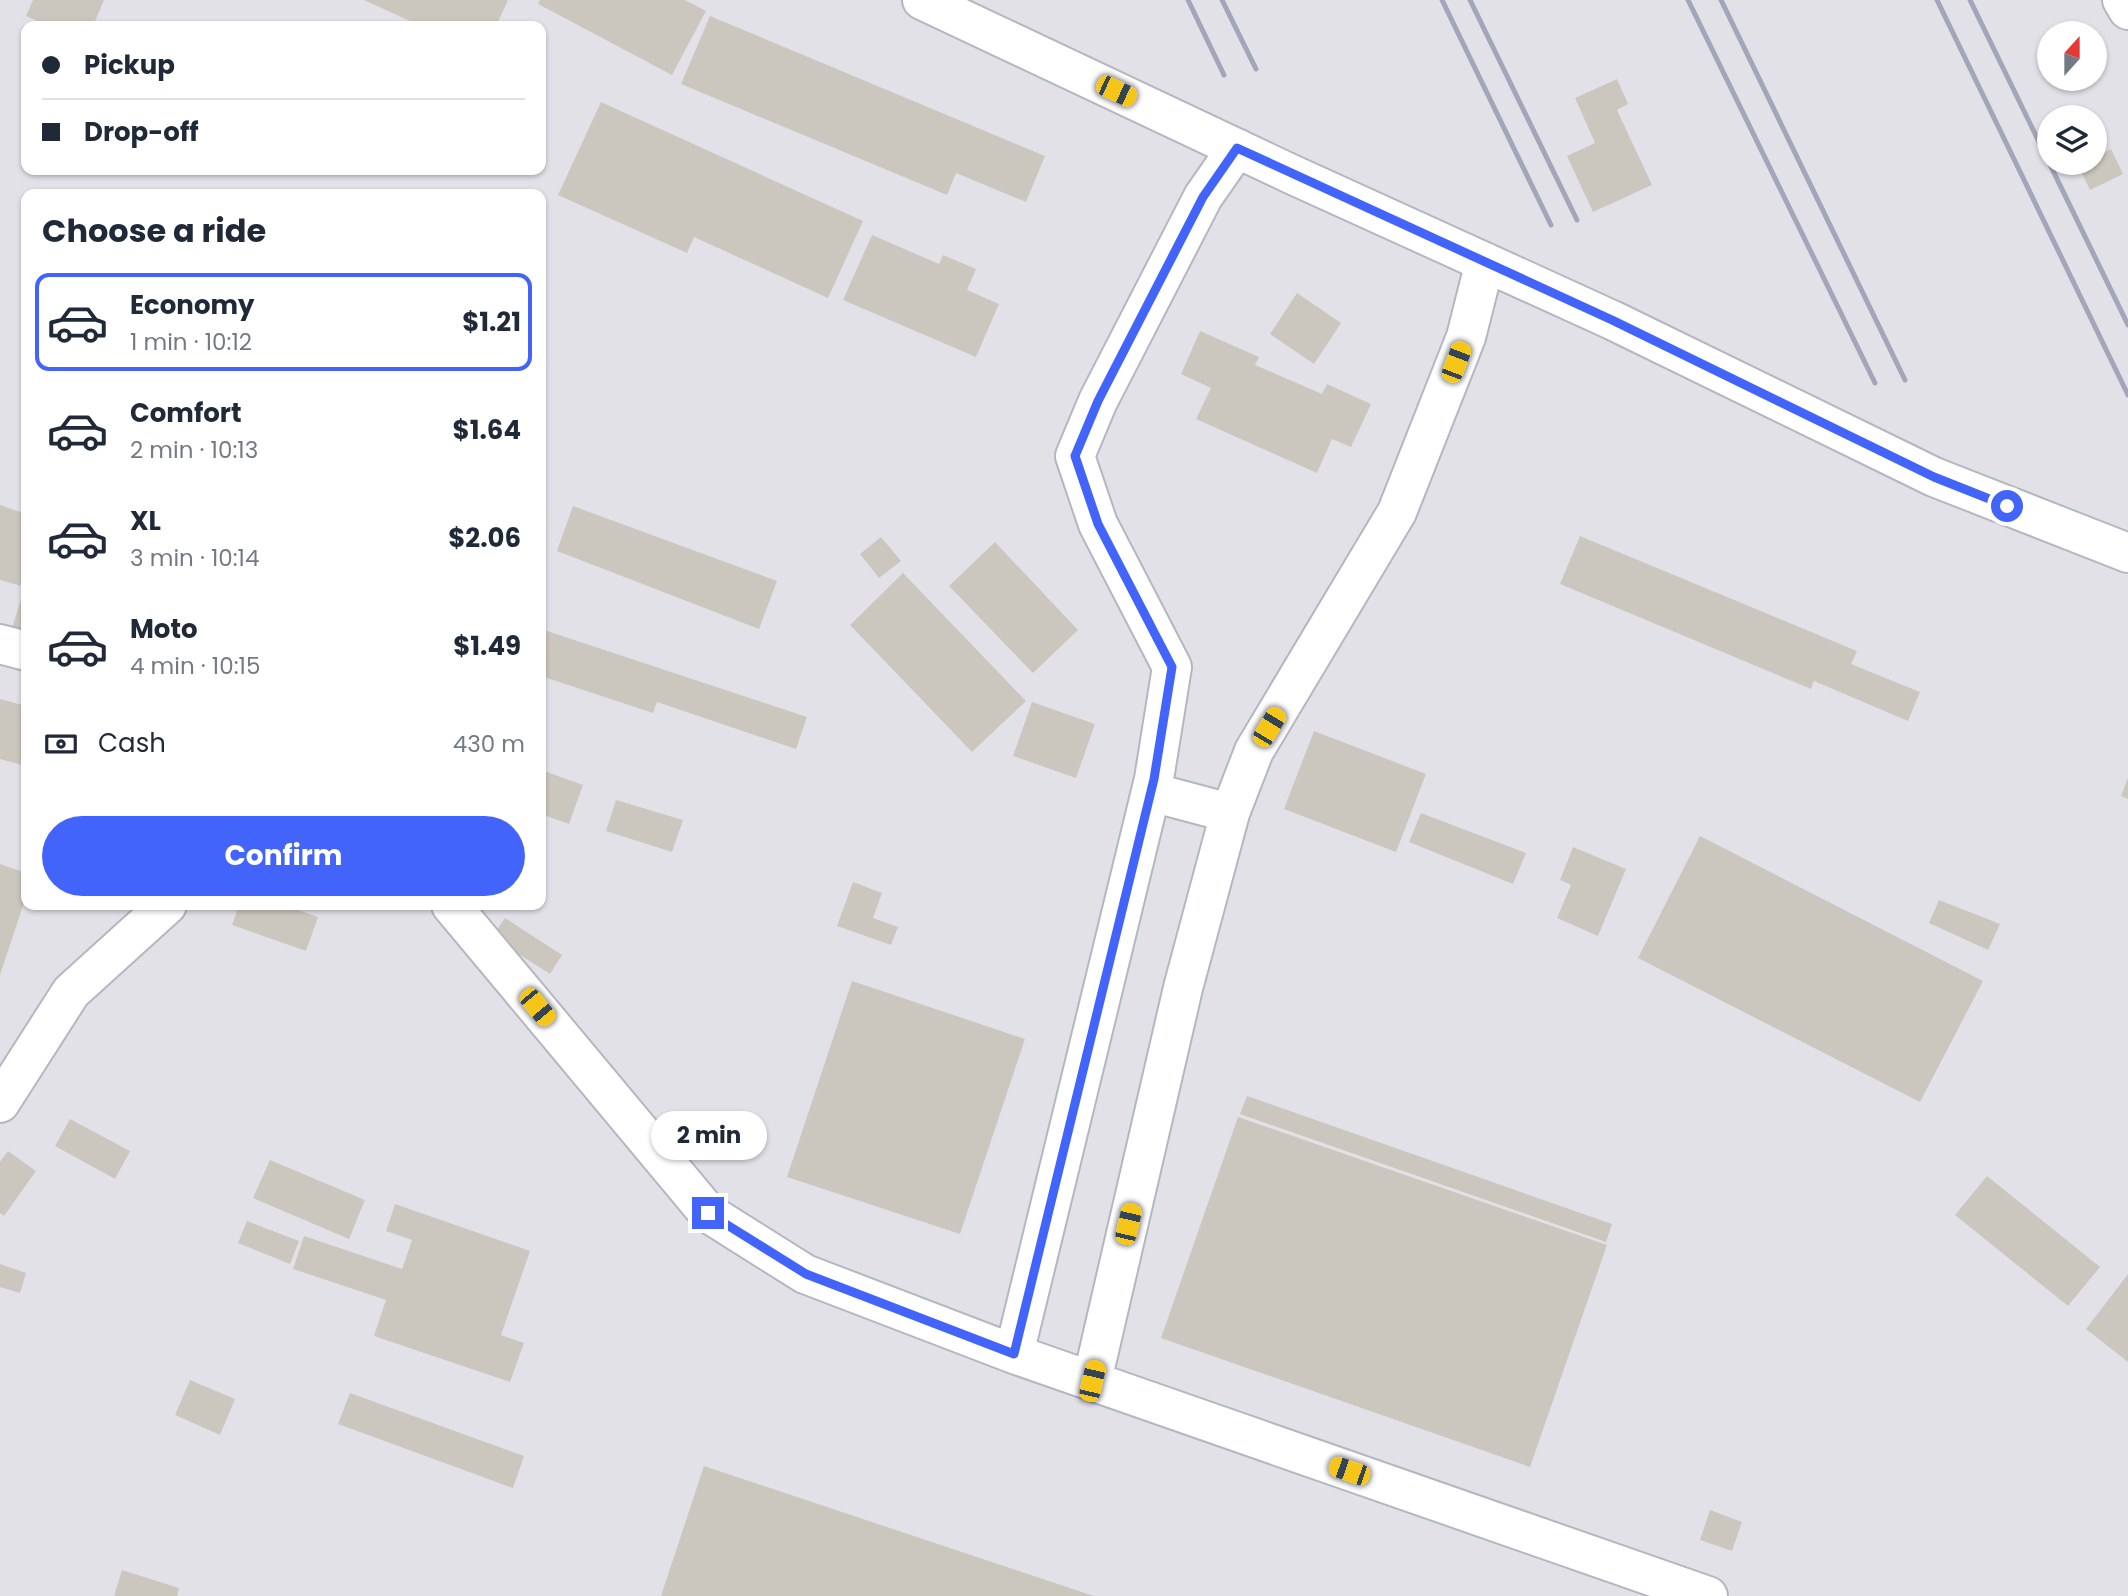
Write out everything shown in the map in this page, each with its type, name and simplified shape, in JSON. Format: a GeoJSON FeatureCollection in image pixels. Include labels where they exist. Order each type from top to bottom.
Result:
{"type":"FeatureCollection","features":[{"type":"Feature","properties":{"kind":"lane"},"geometry":{"type":"LineString","coordinates":[[922,0],[1612,320],[1934,477],[2128,553]]}},
{"type":"Feature","properties":{"kind":"lane"},"geometry":{"type":"LineString","coordinates":[[2122,0],[2128,10]]}},
{"type":"Feature","properties":{"kind":"lane"},"geometry":{"type":"LineString","coordinates":[[1014,1354],[1151,792],[1172,667],[1098,524],[1075,456],[1098,401],[1203,197],[1237,148]]}},
{"type":"Feature","properties":{"kind":"lane"},"geometry":{"type":"LineString","coordinates":[[1092,1381],[1183,988],[1230,813],[1254,751],[1397,512],[1466,337],[1485,262]]}},
{"type":"Feature","properties":{"kind":"lane"},"geometry":{"type":"LineString","coordinates":[[0,644],[21,650]]}},
{"type":"Feature","properties":{"kind":"lane"},"geometry":{"type":"LineString","coordinates":[[1151,792],[1230,813]]}},
{"type":"Feature","properties":{"kind":"lane"},"geometry":{"type":"LineString","coordinates":[[0,1103],[71,992],[161,910]]}},
{"type":"Feature","properties":{"kind":"lane"},"geometry":{"type":"LineString","coordinates":[[455,910],[708,1213],[806,1274],[1014,1354],[1708,1596]]}},
{"type":"Feature","properties":{"kind":"shaded area"},"geometry":{"type":"Polygon","coordinates":[[[0,0],[2128,0],[2128,1596],[0,1596],[0,0]]]}},
{"type":"Feature","properties":{"kind":"building"},"geometry":{"type":"Polygon","coordinates":[[[33,0],[104,0],[95,21],[38,21],[26,16],[33,0]]]}},
{"type":"Feature","properties":{"kind":"building"},"geometry":{"type":"Polygon","coordinates":[[[364,0],[508,0],[498,21],[410,21],[364,0]]]}},
{"type":"Feature","properties":{"kind":"building"},"geometry":{"type":"Polygon","coordinates":[[[540,0],[685,0],[706,11],[672,75],[538,4],[540,0]]]}},
{"type":"Feature","properties":{"kind":"building"},"geometry":{"type":"Polygon","coordinates":[[[710,16],[1045,156],[1026,202],[956,173],[947,195],[681,84],[710,16]]]}},
{"type":"Feature","properties":{"kind":"building"},"geometry":{"type":"Polygon","coordinates":[[[1617,79],[1628,104],[1617,110],[1652,185],[1593,212],[1567,156],[1595,143],[1575,98],[1617,79]]]}},
{"type":"Feature","properties":{"kind":"building"},"geometry":{"type":"Polygon","coordinates":[[[601,102],[863,221],[828,298],[694,237],[687,253],[558,195],[601,102]]]}},
{"type":"Feature","properties":{"kind":"building"},"geometry":{"type":"Polygon","coordinates":[[[2111,149],[2123,174],[2090,190],[2083,175],[2107,175],[2107,151],[2111,149]]]}},
{"type":"Feature","properties":{"kind":"building"},"geometry":{"type":"Polygon","coordinates":[[[872,235],[939,264],[943,255],[976,269],[967,290],[999,304],[976,357],[843,300],[872,235]]]}},
{"type":"Feature","properties":{"kind":"building"},"geometry":{"type":"Polygon","coordinates":[[[1297,293],[1341,323],[1314,364],[1270,334],[1297,293]]]}},
{"type":"Feature","properties":{"kind":"building"},"geometry":{"type":"Polygon","coordinates":[[[1200,331],[1259,357],[1255,365],[1322,394],[1327,384],[1371,404],[1351,447],[1332,439],[1317,473],[1196,419],[1211,388],[1181,374],[1200,331]]]}},
{"type":"Feature","properties":{"kind":"building"},"geometry":{"type":"Polygon","coordinates":[[[0,505],[21,512],[21,586],[0,580],[0,505]]]}},
{"type":"Feature","properties":{"kind":"building"},"geometry":{"type":"Polygon","coordinates":[[[573,506],[777,581],[759,629],[557,551],[573,506]]]}},
{"type":"Feature","properties":{"kind":"building"},"geometry":{"type":"Polygon","coordinates":[[[1580,536],[1857,651],[1851,664],[1920,692],[1908,721],[1814,681],[1811,689],[1560,584],[1580,536]]]}},
{"type":"Feature","properties":{"kind":"building"},"geometry":{"type":"Polygon","coordinates":[[[881,537],[901,561],[879,578],[860,554],[881,537]]]}},
{"type":"Feature","properties":{"kind":"building"},"geometry":{"type":"Polygon","coordinates":[[[995,542],[1078,630],[1033,673],[949,586],[995,542]]]}},
{"type":"Feature","properties":{"kind":"building"},"geometry":{"type":"Polygon","coordinates":[[[903,573],[1026,701],[972,752],[850,625],[903,573]]]}},
{"type":"Feature","properties":{"kind":"building"},"geometry":{"type":"Polygon","coordinates":[[[21,600],[21,631],[12,628],[21,600]]]}},
{"type":"Feature","properties":{"kind":"building"},"geometry":{"type":"Polygon","coordinates":[[[546,631],[807,717],[796,749],[657,702],[653,713],[546,678],[546,631]]]}},
{"type":"Feature","properties":{"kind":"building"},"geometry":{"type":"Polygon","coordinates":[[[0,699],[21,705],[21,765],[0,759],[0,699]]]}},
{"type":"Feature","properties":{"kind":"building"},"geometry":{"type":"Polygon","coordinates":[[[1032,702],[1095,724],[1076,778],[1013,756],[1032,702]]]}},
{"type":"Feature","properties":{"kind":"building"},"geometry":{"type":"Polygon","coordinates":[[[1314,731],[1426,774],[1396,852],[1284,809],[1314,731]]]}},
{"type":"Feature","properties":{"kind":"building"},"geometry":{"type":"Polygon","coordinates":[[[546,772],[583,785],[569,824],[546,816],[546,772]]]}},
{"type":"Feature","properties":{"kind":"building"},"geometry":{"type":"Polygon","coordinates":[[[2128,778],[2128,799],[2121,796],[2128,778]]]}},
{"type":"Feature","properties":{"kind":"building"},"geometry":{"type":"Polygon","coordinates":[[[616,800],[683,820],[672,852],[606,831],[616,800]]]}},
{"type":"Feature","properties":{"kind":"building"},"geometry":{"type":"Polygon","coordinates":[[[1421,813],[1526,853],[1513,884],[1409,842],[1421,813]]]}},
{"type":"Feature","properties":{"kind":"building"},"geometry":{"type":"Polygon","coordinates":[[[1700,836],[1983,981],[1920,1102],[1638,958],[1700,836]]]}},
{"type":"Feature","properties":{"kind":"building"},"geometry":{"type":"Polygon","coordinates":[[[1573,847],[1626,869],[1598,936],[1557,918],[1571,885],[1560,880],[1573,847]]]}},
{"type":"Feature","properties":{"kind":"building"},"geometry":{"type":"Polygon","coordinates":[[[0,864],[21,871],[22,910],[0,975],[0,864]]]}},
{"type":"Feature","properties":{"kind":"building"},"geometry":{"type":"Polygon","coordinates":[[[853,882],[882,893],[873,918],[898,927],[891,945],[837,926],[853,882]]]}},
{"type":"Feature","properties":{"kind":"building"},"geometry":{"type":"Polygon","coordinates":[[[1939,900],[2000,924],[1988,950],[1929,923],[1939,900]]]}},
{"type":"Feature","properties":{"kind":"building"},"geometry":{"type":"Polygon","coordinates":[[[237,910],[298,910],[318,917],[306,951],[232,925],[237,910]]]}},
{"type":"Feature","properties":{"kind":"building"},"geometry":{"type":"Polygon","coordinates":[[[505,918],[562,955],[550,974],[492,937],[505,918]]]}},
{"type":"Feature","properties":{"kind":"building"},"geometry":{"type":"Polygon","coordinates":[[[852,981],[1025,1039],[960,1234],[787,1177],[852,981]]]}},
{"type":"Feature","properties":{"kind":"building"},"geometry":{"type":"Polygon","coordinates":[[[1247,1096],[1612,1224],[1606,1242],[1240,1114],[1247,1096]]]}},
{"type":"Feature","properties":{"kind":"building"},"geometry":{"type":"Polygon","coordinates":[[[1238,1117],[1607,1245],[1530,1467],[1161,1338],[1238,1117]]]}},
{"type":"Feature","properties":{"kind":"building"},"geometry":{"type":"Polygon","coordinates":[[[70,1119],[130,1151],[115,1179],[55,1146],[70,1119]]]}},
{"type":"Feature","properties":{"kind":"building"},"geometry":{"type":"Polygon","coordinates":[[[8,1151],[36,1171],[4,1216],[0,1213],[0,1162],[8,1151]]]}},
{"type":"Feature","properties":{"kind":"building"},"geometry":{"type":"Polygon","coordinates":[[[270,1160],[365,1200],[349,1239],[253,1198],[270,1160]]]}},
{"type":"Feature","properties":{"kind":"building"},"geometry":{"type":"Polygon","coordinates":[[[1987,1176],[2100,1267],[2068,1306],[1955,1215],[1987,1176]]]}},
{"type":"Feature","properties":{"kind":"building"},"geometry":{"type":"Polygon","coordinates":[[[395,1204],[530,1251],[501,1335],[524,1343],[510,1382],[374,1336],[386,1300],[293,1269],[304,1236],[402,1269],[412,1240],[386,1231],[395,1204]]]}},
{"type":"Feature","properties":{"kind":"building"},"geometry":{"type":"Polygon","coordinates":[[[247,1221],[299,1241],[290,1264],[238,1243],[247,1221]]]}},
{"type":"Feature","properties":{"kind":"building"},"geometry":{"type":"Polygon","coordinates":[[[0,1264],[26,1273],[20,1293],[0,1287],[0,1264]]]}},
{"type":"Feature","properties":{"kind":"building"},"geometry":{"type":"Polygon","coordinates":[[[2128,1274],[2128,1362],[2086,1329],[2128,1274]]]}},
{"type":"Feature","properties":{"kind":"building"},"geometry":{"type":"Polygon","coordinates":[[[190,1380],[235,1399],[220,1435],[175,1415],[190,1380]]]}},
{"type":"Feature","properties":{"kind":"building"},"geometry":{"type":"Polygon","coordinates":[[[350,1393],[524,1456],[513,1488],[338,1424],[350,1393]]]}},
{"type":"Feature","properties":{"kind":"building"},"geometry":{"type":"Polygon","coordinates":[[[704,1466],[1094,1596],[661,1596],[704,1466]]]}},
{"type":"Feature","properties":{"kind":"building"},"geometry":{"type":"Polygon","coordinates":[[[1710,1510],[1742,1522],[1732,1551],[1700,1540],[1710,1510]]]}},
{"type":"Feature","properties":{"kind":"building"},"geometry":{"type":"Polygon","coordinates":[[[122,1570],[179,1588],[177,1596],[114,1596],[122,1570]]]}},
{"type":"Feature","properties":{"kind":"railway"},"geometry":{"type":"LineString","coordinates":[[1188,0],[1224,75]]}},
{"type":"Feature","properties":{"kind":"railway"},"geometry":{"type":"LineString","coordinates":[[1222,0],[1256,69]]}},
{"type":"Feature","properties":{"kind":"railway"},"geometry":{"type":"LineString","coordinates":[[1442,0],[1551,225]]}},
{"type":"Feature","properties":{"kind":"railway"},"geometry":{"type":"LineString","coordinates":[[1470,0],[1577,220]]}},
{"type":"Feature","properties":{"kind":"railway"},"geometry":{"type":"LineString","coordinates":[[1688,0],[1875,383]]}},
{"type":"Feature","properties":{"kind":"railway"},"geometry":{"type":"LineString","coordinates":[[1721,0],[1905,380]]}},
{"type":"Feature","properties":{"kind":"railway"},"geometry":{"type":"LineString","coordinates":[[1937,0],[2128,395]]}},
{"type":"Feature","properties":{"kind":"railway"},"geometry":{"type":"LineString","coordinates":[[1970,0],[2128,325]]}},
{"type":"Feature","properties":{"kind":"route"},"geometry":{"type":"LineString","coordinates":[[708,1213],[806,1274],[1014,1354],[1154,779],[1172,667],[1098,524],[1075,456],[1098,401],[1203,197],[1237,148],[1612,320],[1934,477],[2007,506]]}}]}
